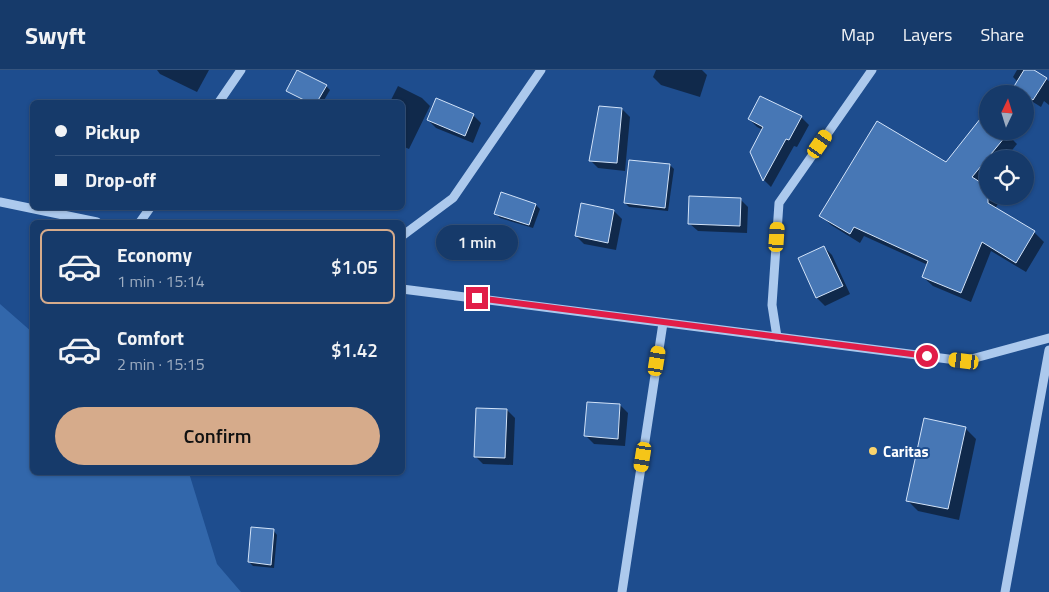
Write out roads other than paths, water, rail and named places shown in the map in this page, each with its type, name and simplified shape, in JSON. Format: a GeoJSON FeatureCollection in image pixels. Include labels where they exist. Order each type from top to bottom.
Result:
{"type":"FeatureCollection","features":[{"type":"Feature","properties":{"kind":"street"},"geometry":{"type":"LineString","coordinates":[[220,100],[241,70]]}},
{"type":"Feature","properties":{"kind":"street"},"geometry":{"type":"LineString","coordinates":[[405,234],[453,198],[541,70]]}},
{"type":"Feature","properties":{"kind":"street"},"geometry":{"type":"LineString","coordinates":[[777,337],[772,305],[779,203],[872,70]]}},
{"type":"Feature","properties":{"kind":"street"},"geometry":{"type":"LineString","coordinates":[[0,202],[30,208]]}},
{"type":"Feature","properties":{"kind":"street"},"geometry":{"type":"LineString","coordinates":[[39,210],[87,220]]}},
{"type":"Feature","properties":{"kind":"street"},"geometry":{"type":"LineString","coordinates":[[405,289],[964,361],[1049,338]]}},
{"type":"Feature","properties":{"kind":"street"},"geometry":{"type":"LineString","coordinates":[[622,592],[663,323]]}},
{"type":"Feature","properties":{"kind":"street"},"geometry":{"type":"LineString","coordinates":[[1005,592],[1049,350]]}},
{"type":"Feature","properties":{"kind":"place","name":"Caritas"},"geometry":{"type":"Point","coordinates":[873,451]}}]}
